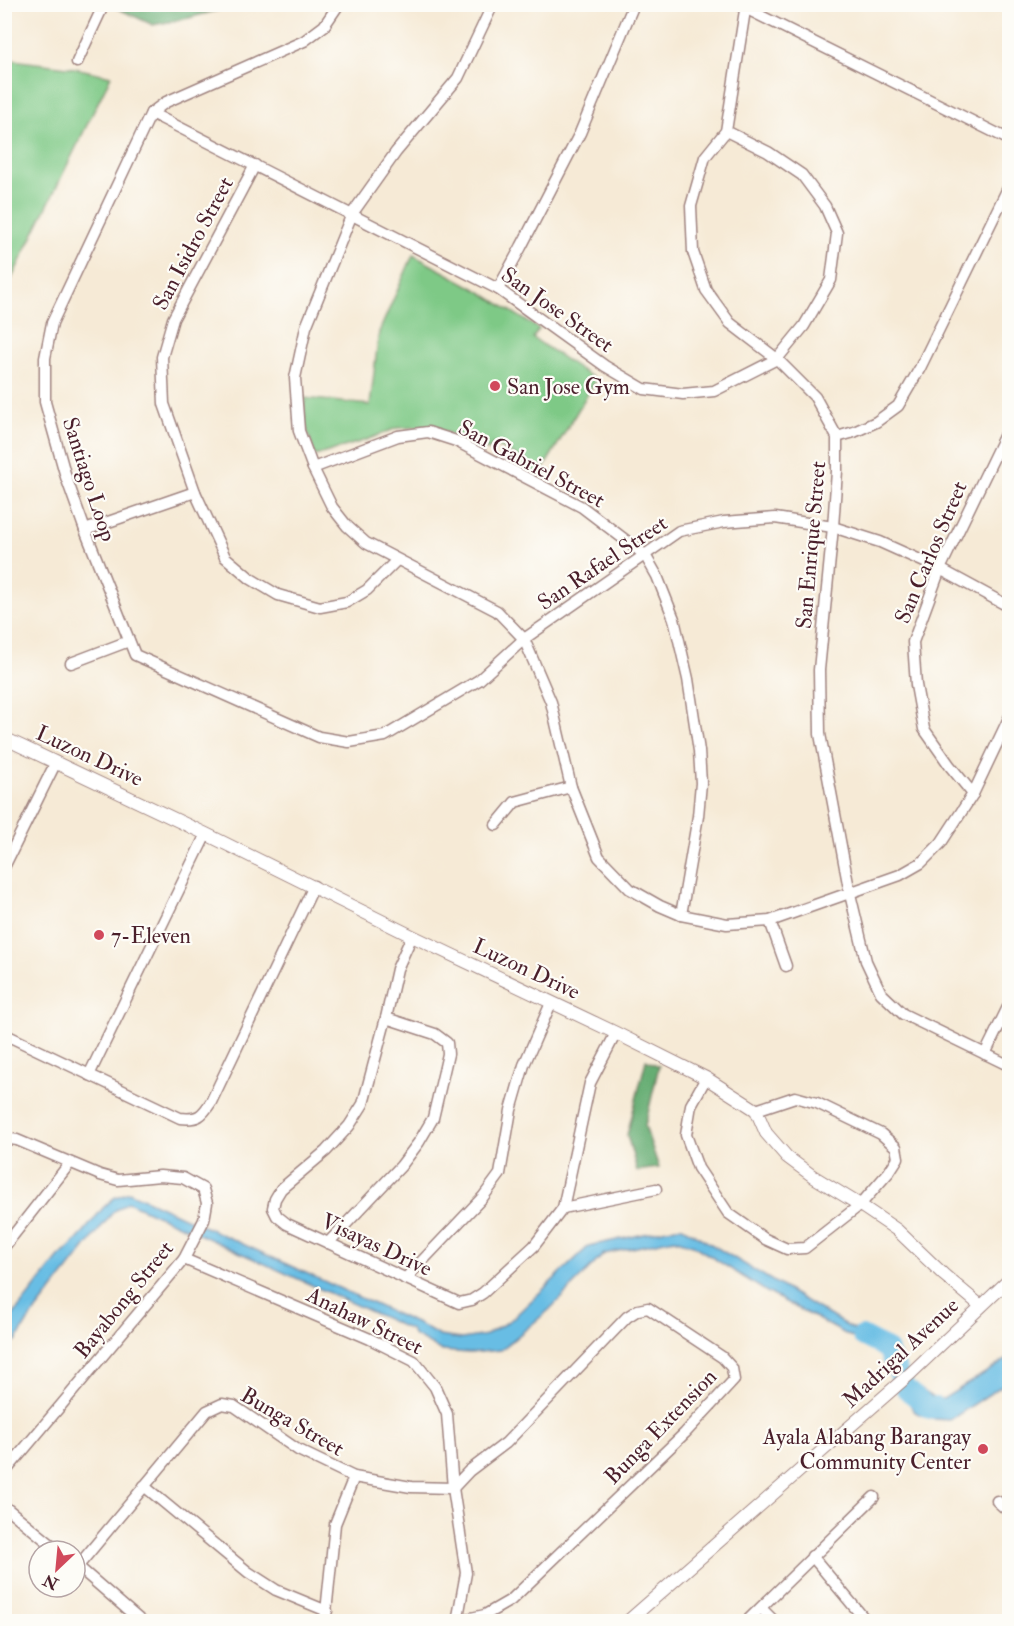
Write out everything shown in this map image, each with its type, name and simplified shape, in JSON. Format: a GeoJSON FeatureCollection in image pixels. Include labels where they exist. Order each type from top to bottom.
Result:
{"type":"FeatureCollection","features":[{"type":"Feature","properties":{"kind":"street"},"geometry":{"type":"LineString","coordinates":[[4,13],[5,4]]}},
{"type":"Feature","properties":{"kind":"street"},"geometry":{"type":"LineString","coordinates":[[77,62],[104,4]]}},
{"type":"Feature","properties":{"kind":"street"},"geometry":{"type":"LineString","coordinates":[[151,113],[166,102],[304,41],[324,26],[339,4]]}},
{"type":"Feature","properties":{"kind":"street"},"geometry":{"type":"LineString","coordinates":[[494,4],[458,78],[396,152],[352,214],[306,327],[295,378],[299,430],[313,468],[332,507],[347,526],[366,543],[497,611],[524,639],[551,702],[571,787],[598,857],[630,889],[681,915],[727,924],[770,921],[900,875],[921,863],[941,843],[973,794],[1010,716]]}},
{"type":"Feature","properties":{"kind":"street"},"geometry":{"type":"LineString","coordinates":[[498,289],[580,133],[634,4]]}},
{"type":"Feature","properties":{"kind":"street"},"geometry":{"type":"LineString","coordinates":[[726,131],[743,5],[1010,140]]}},
{"type":"Feature","properties":{"kind":"street","name":"San Jose Street"},"geometry":{"type":"LineString","coordinates":[[151,113],[498,289],[605,366],[644,388],[683,394],[714,391],[777,359],[804,326],[831,280],[837,233],[825,206],[802,175],[768,152],[726,131]]}},
{"type":"Feature","properties":{"kind":"street","name":"Santiago Loop"},"geometry":{"type":"LineString","coordinates":[[151,113],[52,323],[45,358],[45,402],[66,477],[135,655],[319,737],[349,742],[385,736],[479,680],[524,639]]}},
{"type":"Feature","properties":{"kind":"street","name":"San Enrique Street"},"geometry":{"type":"LineString","coordinates":[[726,131],[705,157],[691,206],[693,252],[706,291],[730,323],[777,359],[814,397],[837,437],[833,527],[819,670],[820,734],[850,894],[866,961],[881,993],[903,1014],[1010,1066]]}},
{"type":"Feature","properties":{"kind":"street","name":"San Isidro Street"},"geometry":{"type":"LineString","coordinates":[[255,165],[173,319],[162,357],[164,404],[195,492],[225,557],[251,579],[278,595],[320,607],[347,602],[367,590],[397,560]]}},
{"type":"Feature","properties":{"kind":"street"},"geometry":{"type":"LineString","coordinates":[[837,437],[876,422],[898,406],[920,368],[1010,184]]}},
{"type":"Feature","properties":{"kind":"street","name":"San Carlos Street"},"geometry":{"type":"LineString","coordinates":[[973,794],[924,729],[916,685],[914,642],[940,569],[1010,424]]}},
{"type":"Feature","properties":{"kind":"street","name":"San Gabriel Street"},"geometry":{"type":"LineString","coordinates":[[313,468],[399,436],[428,432],[456,441],[582,507],[645,555],[657,576],[674,619],[688,679],[699,751],[701,783],[698,816],[681,915]]}},
{"type":"Feature","properties":{"kind":"street"},"geometry":{"type":"LineString","coordinates":[[85,530],[195,492]]}},
{"type":"Feature","properties":{"kind":"street","name":"San Rafael Street"},"geometry":{"type":"LineString","coordinates":[[524,639],[679,531],[724,522],[775,518],[833,527],[880,542],[940,569],[1010,607]]}},
{"type":"Feature","properties":{"kind":"street"},"geometry":{"type":"LineString","coordinates":[[71,663],[129,641]]}},
{"type":"Feature","properties":{"kind":"street","name":"Luzon Drive"},"geometry":{"type":"LineString","coordinates":[[4,738],[616,1033],[705,1078],[756,1110]]}},
{"type":"Feature","properties":{"kind":"street"},"geometry":{"type":"LineString","coordinates":[[4,867],[56,762]]}},
{"type":"Feature","properties":{"kind":"street"},"geometry":{"type":"LineString","coordinates":[[496,825],[515,802],[571,787]]}},
{"type":"Feature","properties":{"kind":"street"},"geometry":{"type":"LineString","coordinates":[[88,1075],[206,834]]}},
{"type":"Feature","properties":{"kind":"street"},"geometry":{"type":"LineString","coordinates":[[4,1034],[180,1119],[198,1118],[211,1102],[314,886]]}},
{"type":"Feature","properties":{"kind":"street"},"geometry":{"type":"LineString","coordinates":[[770,921],[786,966]]}},
{"type":"Feature","properties":{"kind":"street","name":"Visayas Drive"},"geometry":{"type":"LineString","coordinates":[[412,936],[397,969],[363,1104],[349,1126],[326,1151],[281,1189],[273,1208],[287,1224],[459,1303],[472,1300],[483,1293],[534,1246],[563,1208],[590,1083],[616,1033]]}},
{"type":"Feature","properties":{"kind":"street"},"geometry":{"type":"LineString","coordinates":[[405,1279],[483,1197],[500,1174],[511,1110],[524,1065],[551,1003]]}},
{"type":"Feature","properties":{"kind":"street"},"geometry":{"type":"LineString","coordinates":[[985,1054],[1010,1003]]}},
{"type":"Feature","properties":{"kind":"street"},"geometry":{"type":"LineString","coordinates":[[328,1243],[401,1166],[433,1118],[448,1054],[447,1043],[435,1034],[386,1018]]}},
{"type":"Feature","properties":{"kind":"street"},"geometry":{"type":"LineString","coordinates":[[705,1078],[691,1105],[686,1135],[698,1168],[728,1213],[765,1239],[787,1249],[805,1248],[860,1205],[889,1172],[898,1158],[896,1147],[889,1140],[817,1102],[795,1097],[756,1110],[766,1133],[787,1157],[814,1177],[860,1205],[897,1230],[944,1275],[981,1306]]}},
{"type":"Feature","properties":{"kind":"street","name":"Bayabong Street"},"geometry":{"type":"LineString","coordinates":[[4,1138],[17,1140],[100,1175],[118,1180],[160,1176],[183,1178],[203,1189],[207,1203],[204,1220],[184,1259],[4,1473]]}},
{"type":"Feature","properties":{"kind":"street"},"geometry":{"type":"LineString","coordinates":[[4,1247],[70,1163]]}},
{"type":"Feature","properties":{"kind":"street"},"geometry":{"type":"LineString","coordinates":[[563,1208],[656,1189]]}},
{"type":"Feature","properties":{"kind":"street","name":"Anahaw Street"},"geometry":{"type":"LineString","coordinates":[[184,1259],[370,1339],[414,1362],[435,1387],[447,1414],[453,1488],[466,1573],[457,1621]]}},
{"type":"Feature","properties":{"kind":"street","name":"Madrigal Avenue"},"geometry":{"type":"LineString","coordinates":[[627,1622],[911,1373],[1010,1279]]}},
{"type":"Feature","properties":{"kind":"street","name":"Bunga Extension"},"geometry":{"type":"LineString","coordinates":[[453,1488],[469,1471],[506,1443],[627,1317],[639,1310],[648,1308],[722,1357],[732,1368],[734,1380],[693,1425],[511,1600],[485,1616],[457,1621]]}},
{"type":"Feature","properties":{"kind":"street","name":"Bunga Street"},"geometry":{"type":"LineString","coordinates":[[87,1552],[207,1411],[222,1404],[234,1406],[298,1450],[354,1477],[411,1487],[453,1488]]}},
{"type":"Feature","properties":{"kind":"street"},"geometry":{"type":"LineString","coordinates":[[144,1486],[248,1572],[276,1590],[326,1616],[335,1524],[354,1477]]}},
{"type":"Feature","properties":{"kind":"street"},"geometry":{"type":"LineString","coordinates":[[746,1622],[874,1497]]}},
{"type":"Feature","properties":{"kind":"street"},"geometry":{"type":"LineString","coordinates":[[997,1501],[1010,1513]]}},
{"type":"Feature","properties":{"kind":"street"},"geometry":{"type":"LineString","coordinates":[[4,1506],[44,1539]]}},
{"type":"Feature","properties":{"kind":"street"},"geometry":{"type":"LineString","coordinates":[[812,1556],[867,1622]]}},
{"type":"Feature","properties":{"kind":"street"},"geometry":{"type":"LineString","coordinates":[[87,1574],[142,1622]]}},
{"type":"Feature","properties":{"kind":"street"},"geometry":{"type":"LineString","coordinates":[[761,1608],[775,1622]]}},
{"type":"Feature","properties":{"kind":"green space"},"geometry":{"type":"Polygon","coordinates":[[[110,4],[237,5],[153,25],[110,4]]]}},
{"type":"Feature","properties":{"kind":"green space"},"geometry":{"type":"Polygon","coordinates":[[[5,59],[75,68],[111,76],[5,292],[5,59]]]}},
{"type":"Feature","properties":{"kind":"green space"},"geometry":{"type":"Polygon","coordinates":[[[413,255],[481,292],[539,329],[533,338],[596,380],[539,476],[519,465],[522,459],[493,444],[489,450],[433,427],[397,428],[315,456],[305,423],[304,398],[370,405],[379,332],[413,255]]]}},
{"type":"Feature","properties":{"kind":"green space"},"geometry":{"type":"Polygon","coordinates":[[[646,1060],[659,1066],[645,1126],[659,1168],[637,1171],[627,1135],[646,1060]]]}},
{"type":"Feature","properties":{"kind":"water"},"geometry":{"type":"Polygon","coordinates":[[[129,1192],[424,1327],[439,1336],[462,1339],[486,1335],[512,1319],[589,1246],[681,1226],[849,1327],[880,1341],[903,1371],[892,1375],[884,1358],[853,1338],[767,1292],[693,1245],[674,1239],[604,1254],[549,1310],[501,1350],[470,1353],[442,1351],[413,1335],[411,1330],[128,1202],[113,1212],[28,1321],[16,1341],[5,1345],[5,1321],[14,1314],[58,1258],[78,1239],[103,1208],[114,1198],[129,1192]]]}},
{"type":"Feature","properties":{"kind":"water"},"geometry":{"type":"Polygon","coordinates":[[[1009,1358],[1009,1381],[950,1420],[932,1419],[913,1410],[908,1399],[920,1389],[934,1398],[943,1399],[1009,1358]]]}},
{"type":"Feature","properties":{"kind":"waterway"},"geometry":{"type":"LineString","coordinates":[[152,8],[192,4]]}},
{"type":"Feature","properties":{"kind":"waterway"},"geometry":{"type":"LineString","coordinates":[[862,1336],[887,1349],[906,1389],[930,1409],[935,1407]]}},
{"type":"Feature","properties":{"kind":"place","name":"San Jose Gym"},"geometry":{"type":"Point","coordinates":[495,386]}},
{"type":"Feature","properties":{"kind":"place","name":"7-Eleven"},"geometry":{"type":"Point","coordinates":[99,935]}},
{"type":"Feature","properties":{"kind":"place","name":"Ayala Alabang Barangay Community Center"},"geometry":{"type":"Point","coordinates":[983,1449]}}]}
